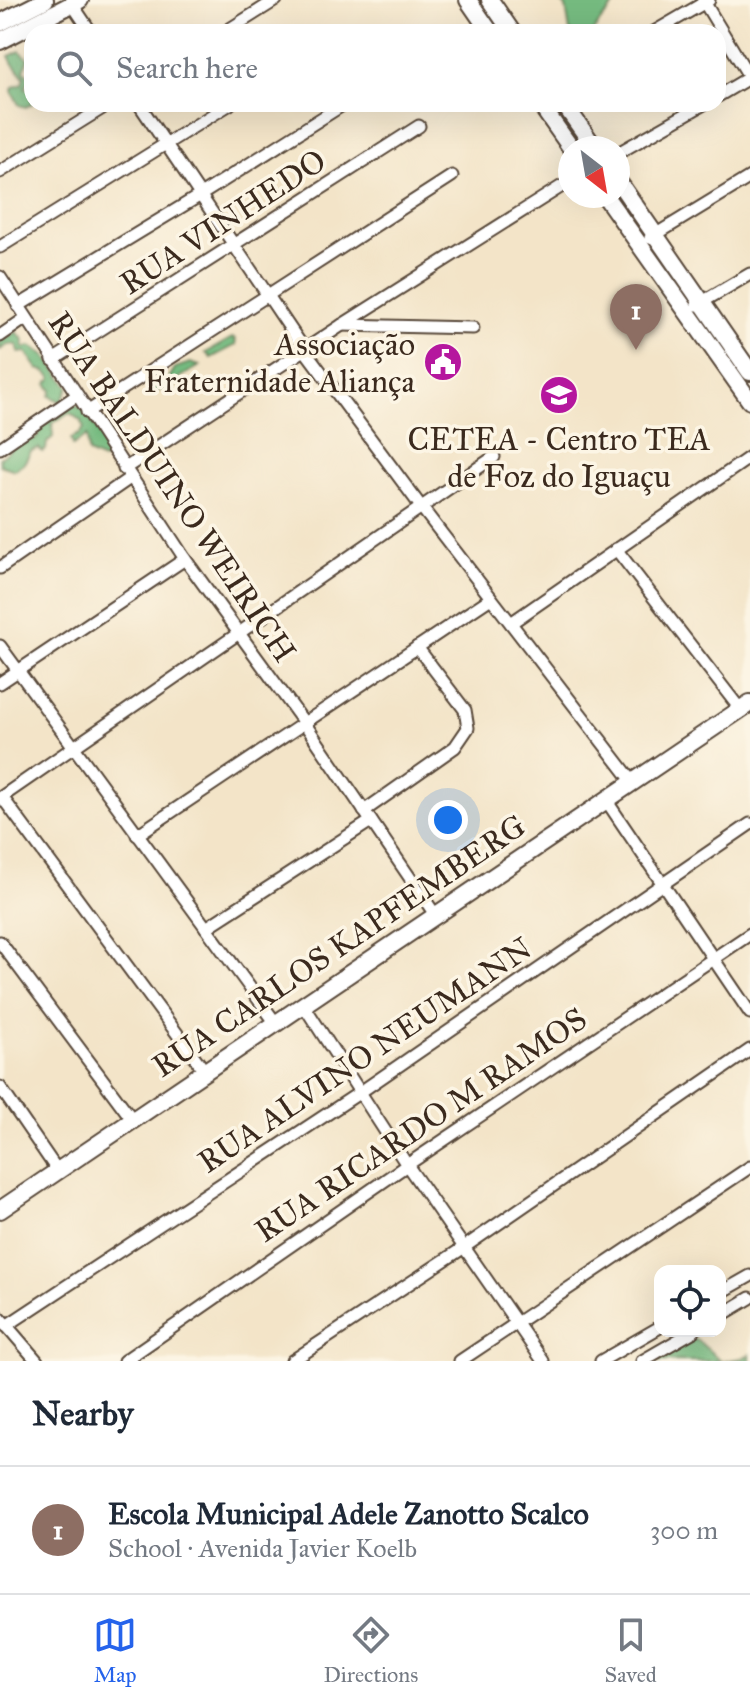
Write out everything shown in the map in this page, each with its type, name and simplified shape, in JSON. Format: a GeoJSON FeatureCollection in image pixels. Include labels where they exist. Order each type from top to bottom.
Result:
{"type":"FeatureCollection","features":[{"type":"Feature","properties":{"kind":"street"},"geometry":{"type":"LineString","coordinates":[[0,23],[45,0]]}},
{"type":"Feature","properties":{"kind":"street"},"geometry":{"type":"LineString","coordinates":[[238,24],[276,0]]}},
{"type":"Feature","properties":{"kind":"street"},"geometry":{"type":"LineString","coordinates":[[468,0],[484,24]]}},
{"type":"Feature","properties":{"kind":"street"},"geometry":{"type":"LineString","coordinates":[[490,0],[506,24]]}},
{"type":"Feature","properties":{"kind":"street"},"geometry":{"type":"LineString","coordinates":[[31,24],[74,1],[87,24]]}},
{"type":"Feature","properties":{"kind":"street"},"geometry":{"type":"LineString","coordinates":[[667,24],[706,1],[719,24]]}},
{"type":"Feature","properties":{"kind":"street"},"geometry":{"type":"LineString","coordinates":[[0,41],[24,28]]}},
{"type":"Feature","properties":{"kind":"street"},"geometry":{"type":"LineString","coordinates":[[726,36],[750,77],[726,91]]}},
{"type":"Feature","properties":{"kind":"street"},"geometry":{"type":"LineString","coordinates":[[0,172],[96,112]]}},
{"type":"Feature","properties":{"kind":"street"},"geometry":{"type":"LineString","coordinates":[[144,112],[304,349],[633,782]]}},
{"type":"Feature","properties":{"kind":"street"},"geometry":{"type":"LineString","coordinates":[[0,247],[217,112]]}},
{"type":"Feature","properties":{"kind":"street"},"geometry":{"type":"LineString","coordinates":[[18,306],[331,112]]}},
{"type":"Feature","properties":{"kind":"street"},"geometry":{"type":"LineString","coordinates":[[546,112],[563,136]]}},
{"type":"Feature","properties":{"kind":"street"},"geometry":{"type":"LineString","coordinates":[[570,112],[587,136]]}},
{"type":"Feature","properties":{"kind":"street"},"geometry":{"type":"LineString","coordinates":[[630,146],[690,112]]}},
{"type":"Feature","properties":{"kind":"street","name":"RUA VINHEDO"},"geometry":{"type":"LineString","coordinates":[[53,360],[419,126]]}},
{"type":"Feature","properties":{"kind":"street"},"geometry":{"type":"LineString","coordinates":[[87,412],[452,176]]}},
{"type":"Feature","properties":{"kind":"street"},"geometry":{"type":"LineString","coordinates":[[640,245],[750,177]]}},
{"type":"Feature","properties":{"kind":"street"},"geometry":{"type":"LineString","coordinates":[[0,568],[127,473],[304,349],[558,189]]}},
{"type":"Feature","properties":{"kind":"street"},"geometry":{"type":"LineString","coordinates":[[630,199],[655,235],[694,308]]}},
{"type":"Feature","properties":{"kind":"street"},"geometry":{"type":"LineString","coordinates":[[614,208],[746,376],[750,401]]}},
{"type":"Feature","properties":{"kind":"street"},"geometry":{"type":"LineString","coordinates":[[694,308],[750,274]]}},
{"type":"Feature","properties":{"kind":"street","name":"RUA BALDUINO WEIRICH"},"geometry":{"type":"LineString","coordinates":[[0,277],[185,559],[305,724],[436,916]]}},
{"type":"Feature","properties":{"kind":"street"},"geometry":{"type":"LineString","coordinates":[[0,336],[26,318]]}},
{"type":"Feature","properties":{"kind":"street"},"geometry":{"type":"LineString","coordinates":[[342,325],[473,328]]}},
{"type":"Feature","properties":{"kind":"street"},"geometry":{"type":"LineString","coordinates":[[0,448],[76,396]]}},
{"type":"Feature","properties":{"kind":"street"},"geometry":{"type":"LineString","coordinates":[[204,1070],[1,798],[494,457]]}},
{"type":"Feature","properties":{"kind":"street"},"geometry":{"type":"LineString","coordinates":[[511,623],[750,457]]}},
{"type":"Feature","properties":{"kind":"street"},"geometry":{"type":"LineString","coordinates":[[616,549],[745,706]]}},
{"type":"Feature","properties":{"kind":"street"},"geometry":{"type":"LineString","coordinates":[[0,683],[185,559]]}},
{"type":"Feature","properties":{"kind":"street"},"geometry":{"type":"LineString","coordinates":[[137,835],[491,598]]}},
{"type":"Feature","properties":{"kind":"street"},"geometry":{"type":"LineString","coordinates":[[0,646],[275,1022]]}},
{"type":"Feature","properties":{"kind":"street"},"geometry":{"type":"LineString","coordinates":[[206,928],[367,816],[455,747],[468,728],[465,710],[417,647]]}},
{"type":"Feature","properties":{"kind":"street","name":"RUA CARLOS KAPFEMBERG"},"geometry":{"type":"LineString","coordinates":[[0,1210],[745,706]]}},
{"type":"Feature","properties":{"kind":"street"},"geometry":{"type":"LineString","coordinates":[[606,800],[750,1013]]}},
{"type":"Feature","properties":{"kind":"street","name":"RUA ALVINO NEUMANN"},"geometry":{"type":"LineString","coordinates":[[3,1322],[359,1093],[750,824]]}},
{"type":"Feature","properties":{"kind":"street","name":"RUA RICARDO M RAMOS"},"geometry":{"type":"LineString","coordinates":[[124,1361],[407,1165],[750,934]]}},
{"type":"Feature","properties":{"kind":"street"},"geometry":{"type":"LineString","coordinates":[[0,942],[132,1119]]}},
{"type":"Feature","properties":{"kind":"street"},"geometry":{"type":"LineString","coordinates":[[303,1004],[407,1165],[543,1361]]}},
{"type":"Feature","properties":{"kind":"street"},"geometry":{"type":"LineString","coordinates":[[292,1361],[463,1248],[750,1050]]}},
{"type":"Feature","properties":{"kind":"street"},"geometry":{"type":"LineString","coordinates":[[0,1087],[57,1170]]}},
{"type":"Feature","properties":{"kind":"street"},"geometry":{"type":"LineString","coordinates":[[460,1361],[750,1167]]}},
{"type":"Feature","properties":{"kind":"street"},"geometry":{"type":"LineString","coordinates":[[726,1290],[750,1276]]}},
{"type":"Feature","properties":{"kind":"street"},"geometry":{"type":"LineString","coordinates":[[726,1312],[750,1298]]}},
{"type":"Feature","properties":{"kind":"street"},"geometry":{"type":"LineString","coordinates":[[3,1322],[37,1361]]}},
{"type":"Feature","properties":{"kind":"street"},"geometry":{"type":"LineString","coordinates":[[601,1361],[654,1330]]}},
{"type":"Feature","properties":{"kind":"street"},"geometry":{"type":"LineString","coordinates":[[642,1361],[684,1337]]}},
{"type":"Feature","properties":{"kind":"green space"},"geometry":{"type":"Polygon","coordinates":[[[558,0],[618,0],[598,24],[569,24],[566,7],[558,0]]]}},
{"type":"Feature","properties":{"kind":"green space"},"geometry":{"type":"Polygon","coordinates":[[[20,51],[24,55],[24,77],[13,64],[9,56],[20,51]]]}},
{"type":"Feature","properties":{"kind":"green space"},"geometry":{"type":"Polygon","coordinates":[[[24,77],[24,106],[19,105],[12,91],[13,87],[22,84],[24,77]]]}},
{"type":"Feature","properties":{"kind":"green space"},"geometry":{"type":"Polygon","coordinates":[[[16,332],[24,340],[23,348],[31,346],[45,355],[69,387],[61,402],[50,396],[52,390],[47,384],[51,377],[38,369],[26,352],[19,353],[17,345],[9,344],[0,350],[0,342],[16,332]]]}},
{"type":"Feature","properties":{"kind":"green space"},"geometry":{"type":"Polygon","coordinates":[[[232,338],[236,345],[211,358],[206,353],[232,338]]]}},
{"type":"Feature","properties":{"kind":"green space"},"geometry":{"type":"Polygon","coordinates":[[[190,363],[200,366],[179,378],[171,391],[168,387],[149,394],[169,378],[175,368],[190,363]]]}},
{"type":"Feature","properties":{"kind":"green space"},"geometry":{"type":"Polygon","coordinates":[[[75,405],[80,406],[113,451],[103,460],[88,453],[87,436],[73,445],[71,438],[84,428],[81,421],[70,413],[52,423],[53,437],[47,442],[46,450],[42,452],[39,448],[31,451],[15,470],[0,465],[0,458],[20,440],[38,437],[48,421],[75,405]]]}},
{"type":"Feature","properties":{"kind":"green space"},"geometry":{"type":"Polygon","coordinates":[[[696,1339],[721,1361],[650,1361],[696,1339]]]}},
{"type":"Feature","properties":{"kind":"green space"},"geometry":{"type":"Polygon","coordinates":[[[750,1354],[750,1361],[721,1361],[742,1358],[750,1354]]]}},
{"type":"Feature","properties":{"kind":"place","name":"Escola Municipal Adele Zanotto Scalco"},"geometry":{"type":"Point","coordinates":[636,350]}},
{"type":"Feature","properties":{"kind":"place","name":"Associação Fraternidade Aliança"},"geometry":{"type":"Point","coordinates":[443,362]}},
{"type":"Feature","properties":{"kind":"place","name":"CETEA - Centro TEA de Foz do Iguaçu"},"geometry":{"type":"Point","coordinates":[559,395]}}]}
